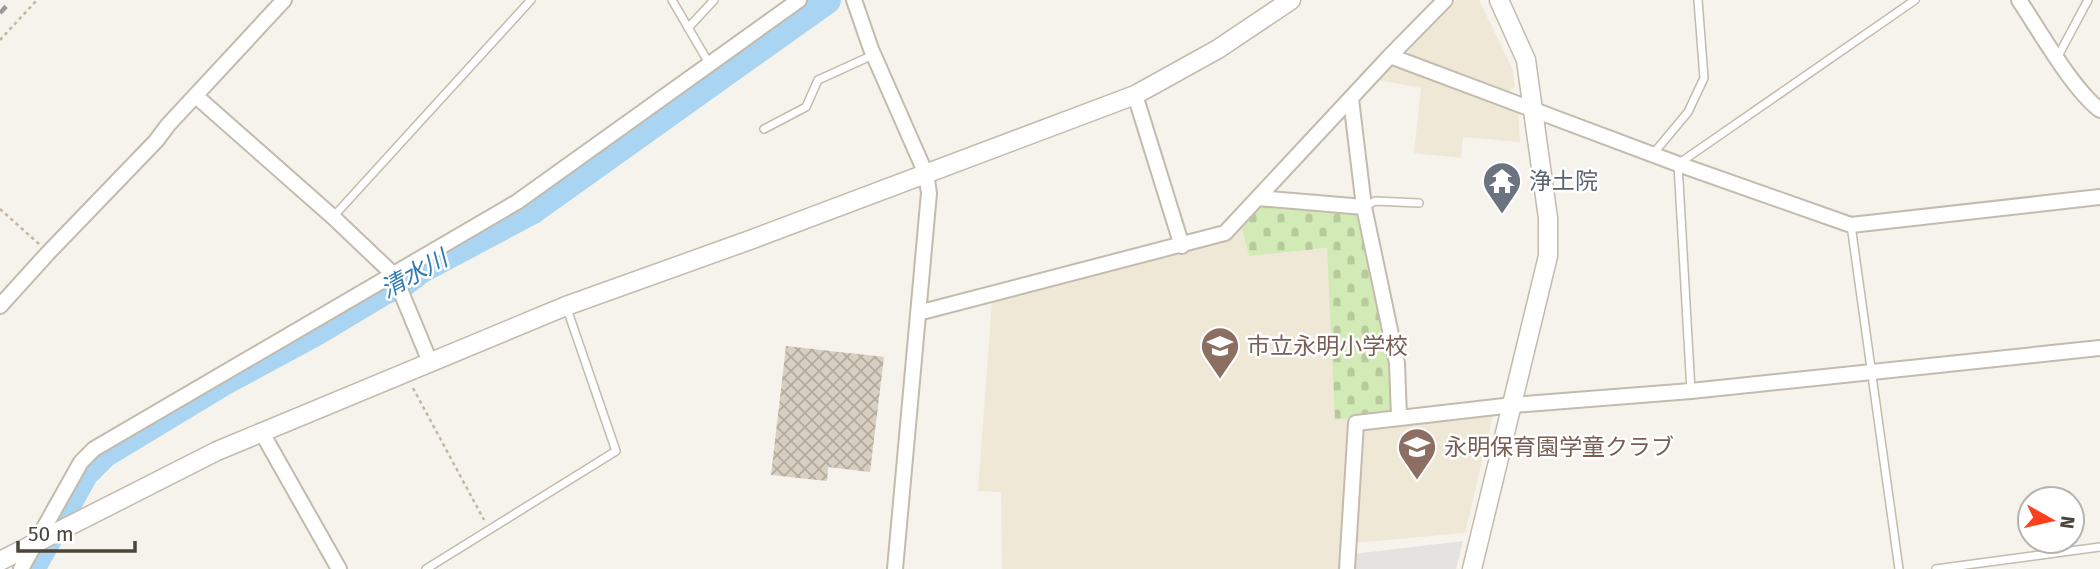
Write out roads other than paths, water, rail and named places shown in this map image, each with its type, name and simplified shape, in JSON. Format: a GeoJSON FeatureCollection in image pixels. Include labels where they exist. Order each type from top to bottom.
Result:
{"type":"FeatureCollection","features":[{"type":"Feature","properties":{"kind":"street"},"geometry":{"type":"LineString","coordinates":[[0,306],[197,97],[284,0]]}},
{"type":"Feature","properties":{"kind":"street"},"geometry":{"type":"LineString","coordinates":[[21,569],[81,462],[94,449],[517,202],[799,0]]}},
{"type":"Feature","properties":{"kind":"street"},"geometry":{"type":"LineString","coordinates":[[853,0],[926,174],[929,193],[895,569]]}},
{"type":"Feature","properties":{"kind":"street"},"geometry":{"type":"LineString","coordinates":[[0,561],[217,451],[404,372],[566,306],[1135,95],[1218,49],[1291,0]]}},
{"type":"Feature","properties":{"kind":"street"},"geometry":{"type":"LineString","coordinates":[[918,313],[1225,233],[1445,0]]}},
{"type":"Feature","properties":{"kind":"street"},"geometry":{"type":"LineString","coordinates":[[1472,569],[1548,256],[1548,218],[1526,60],[1499,0]]}},
{"type":"Feature","properties":{"kind":"street"},"geometry":{"type":"LineString","coordinates":[[2019,0],[2057,58],[2091,104],[2100,110]]}},
{"type":"Feature","properties":{"kind":"street"},"geometry":{"type":"LineString","coordinates":[[1390,56],[1678,164],[1851,225],[2100,197]]}},
{"type":"Feature","properties":{"kind":"street"},"geometry":{"type":"LineString","coordinates":[[1135,95],[1182,246]]}},
{"type":"Feature","properties":{"kind":"street"},"geometry":{"type":"LineString","coordinates":[[197,97],[333,217],[394,275],[430,362]]}},
{"type":"Feature","properties":{"kind":"street"},"geometry":{"type":"LineString","coordinates":[[1351,99],[1364,207],[1397,363],[1399,417]]}},
{"type":"Feature","properties":{"kind":"street"},"geometry":{"type":"LineString","coordinates":[[1258,198],[1364,207]]}},
{"type":"Feature","properties":{"kind":"street"},"geometry":{"type":"LineString","coordinates":[[1347,569],[1356,423],[1513,405],[1691,391],[2100,348]]}},
{"type":"Feature","properties":{"kind":"street"},"geometry":{"type":"LineString","coordinates":[[261,431],[339,569]]}},
{"type":"Feature","properties":{"kind":"lane"},"geometry":{"type":"LineString","coordinates":[[333,217],[531,0]]}},
{"type":"Feature","properties":{"kind":"lane"},"geometry":{"type":"LineString","coordinates":[[672,0],[710,65]]}},
{"type":"Feature","properties":{"kind":"lane"},"geometry":{"type":"LineString","coordinates":[[688,28],[714,0]]}},
{"type":"Feature","properties":{"kind":"lane"},"geometry":{"type":"LineString","coordinates":[[1653,154],[1688,112],[1704,78],[1698,0]]}},
{"type":"Feature","properties":{"kind":"lane"},"geometry":{"type":"LineString","coordinates":[[1691,391],[1678,164],[1915,0]]}},
{"type":"Feature","properties":{"kind":"lane"},"geometry":{"type":"LineString","coordinates":[[2057,58],[2088,0]]}},
{"type":"Feature","properties":{"kind":"lane"},"geometry":{"type":"LineString","coordinates":[[764,128],[806,107],[818,80],[874,55]]}},
{"type":"Feature","properties":{"kind":"lane"},"geometry":{"type":"LineString","coordinates":[[1364,207],[1375,201],[1419,203]]}},
{"type":"Feature","properties":{"kind":"lane"},"geometry":{"type":"LineString","coordinates":[[1851,225],[1899,569]]}},
{"type":"Feature","properties":{"kind":"lane"},"geometry":{"type":"LineString","coordinates":[[426,569],[616,452],[566,306]]}},
{"type":"Feature","properties":{"kind":"lane"},"geometry":{"type":"LineString","coordinates":[[1936,569],[2100,547]]}},
{"type":"Feature","properties":{"kind":"waterway","name":"清水川"},"geometry":{"type":"LineString","coordinates":[[31,569],[85,473],[104,454],[223,382],[314,333],[384,291],[402,284],[420,270],[531,211],[827,0]]}},
{"type":"Feature","properties":{"kind":"railway"},"geometry":{"type":"LineString","coordinates":[[0,13],[12,0]]}},
{"type":"Feature","properties":{"kind":"place","name":"浄土院"},"geometry":{"type":"Point","coordinates":[1502,215]}},
{"type":"Feature","properties":{"kind":"place","name":"市立永明小学校"},"geometry":{"type":"Point","coordinates":[1220,380]}},
{"type":"Feature","properties":{"kind":"place","name":"永明保育園学童クラブ"},"geometry":{"type":"Point","coordinates":[1417,481]}}]}
